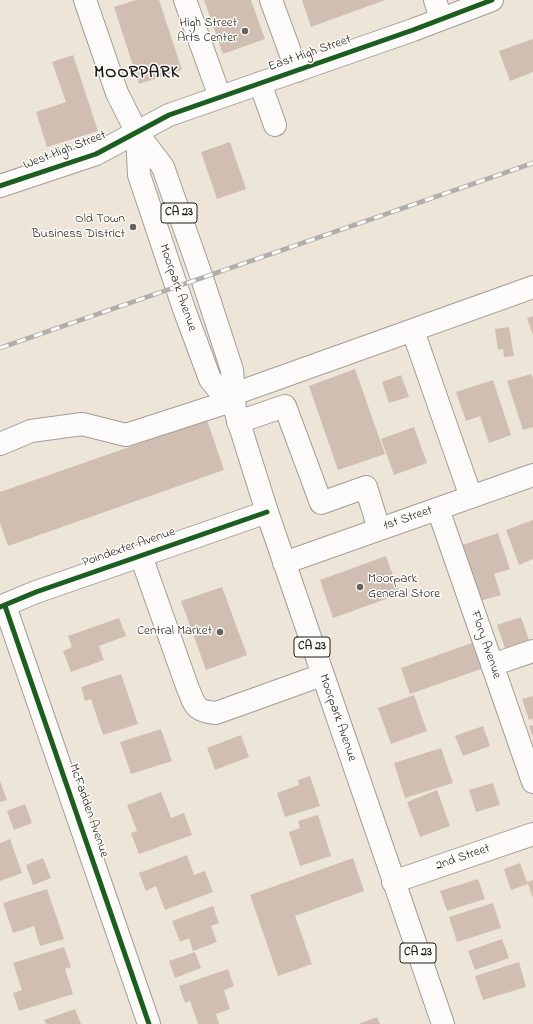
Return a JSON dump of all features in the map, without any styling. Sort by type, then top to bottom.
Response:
[{"type":"street","name":"Moorpark Avenue","points":[[85,0],[117,93],[137,133],[139,175],[176,287],[210,379],[234,407],[284,563],[442,1024]]},
{"type":"street","points":[[185,0],[220,97]]},
{"type":"street","points":[[271,0],[297,71]]},
{"type":"street","name":"East High Street","points":[[137,133],[169,115],[297,71],[438,10],[492,0]]},
{"type":"street","points":[[260,83],[275,125]]},
{"type":"street","name":"West High Street","points":[[0,186],[96,154],[137,133]]},
{"type":"street","points":[[0,444],[30,431],[82,424],[126,435],[234,407],[413,331],[533,287]]},
{"type":"street","points":[[413,331],[472,497]]},
{"type":"street","points":[[234,407],[285,406],[321,503],[366,487],[380,529]]},
{"type":"street","name":"1st Street","points":[[284,563],[533,475]]},
{"type":"street","name":"Flory Avenue","points":[[438,509],[533,782]]},
{"type":"street","name":"Poindexter Avenue","points":[[3,606],[36,592],[267,512]]},
{"type":"street","points":[[141,556],[187,686],[195,705],[203,712],[216,713],[322,675]]},
{"type":"street","name":"McFadden Avenue","points":[[3,606],[149,1024]]},
{"type":"street","points":[[492,665],[533,650]]},
{"type":"street","name":"2nd Street","points":[[393,882],[533,834]]},
{"type":"building","points":[[136,0],[159,0],[182,70],[139,84],[114,7]]},
{"type":"building","points":[[204,0],[251,0],[265,39],[223,54]]},
{"type":"building","points":[[302,0],[385,0],[311,27]]},
{"type":"building","points":[[533,39],[533,72],[510,81],[499,51]]},
{"type":"building","points":[[73,55],[98,131],[47,147],[36,112],[66,102],[52,62]]},
{"type":"building","points":[[230,142],[246,189],[217,199],[201,152]]},
{"type":"building","points":[[533,316],[533,335],[527,318]]},
{"type":"building","points":[[509,327],[514,356],[504,357],[503,349],[498,350],[495,329]]},
{"type":"building","points":[[355,369],[385,454],[338,470],[309,386]]},
{"type":"building","points":[[531,374],[533,379],[533,427],[523,430],[507,381]]},
{"type":"building","points":[[401,375],[409,397],[389,403],[382,382]]},
{"type":"building","points":[[493,380],[511,435],[489,443],[480,416],[466,421],[456,392]]},
{"type":"building","points":[[207,420],[224,470],[8,546],[0,523],[0,492]]},
{"type":"building","points":[[414,427],[427,463],[394,475],[381,439]]},
{"type":"building","points":[[533,520],[533,559],[519,565],[506,530]]},
{"type":"building","points":[[498,533],[510,569],[494,574],[501,595],[480,601],[462,545]]},
{"type":"building","name":"Moorpark General Store","points":[[386,556],[400,594],[333,618],[320,580]]},
{"type":"building","points":[[222,587],[247,655],[206,670],[181,601]]},
{"type":"building","points":[[521,617],[529,640],[505,648],[497,625]]},
{"type":"building","points":[[119,618],[126,636],[99,646],[104,660],[71,672],[63,651],[72,647],[68,636]]},
{"type":"building","points":[[472,643],[481,669],[410,694],[401,668]]},
{"type":"building","points":[[121,674],[138,724],[103,735],[91,699],[85,701],[81,687]]},
{"type":"building","points":[[414,695],[427,731],[391,744],[378,708]]},
{"type":"building","points":[[533,696],[533,719],[529,720],[522,699]]},
{"type":"building","points":[[533,725],[533,738],[529,726]]},
{"type":"building","points":[[483,726],[490,746],[463,756],[455,736]]},
{"type":"building","points":[[161,729],[172,761],[131,774],[120,742]]},
{"type":"building","points":[[241,735],[249,757],[215,770],[207,748]]},
{"type":"building","points":[[441,748],[453,783],[405,798],[394,763]]},
{"type":"building","points":[[310,776],[320,806],[285,817],[277,793],[299,785],[298,780]]},
{"type":"building","points":[[0,781],[7,800],[0,802]]},
{"type":"building","points":[[493,783],[500,805],[476,812],[469,790]]},
{"type":"building","points":[[437,790],[450,826],[420,837],[407,802]]},
{"type":"building","points":[[161,792],[171,818],[184,813],[192,835],[139,854],[131,833],[137,831],[127,805]]},
{"type":"building","points":[[25,804],[32,823],[14,830],[7,811]]},
{"type":"building","points":[[318,815],[331,856],[300,866],[289,832],[300,828],[298,821]]},
{"type":"building","points":[[10,839],[22,873],[0,881],[0,843]]},
{"type":"building","points":[[187,855],[194,875],[205,871],[213,892],[165,910],[156,886],[146,891],[139,873]]},
{"type":"building","points":[[43,858],[51,878],[33,885],[26,865]]},
{"type":"building","points":[[353,858],[364,891],[295,916],[312,964],[278,976],[250,895]]},
{"type":"building","points":[[520,863],[527,882],[533,880],[533,898],[528,884],[511,890],[504,869]]},
{"type":"building","points":[[478,879],[485,899],[447,911],[440,891]]},
{"type":"building","points":[[47,889],[64,939],[40,946],[34,926],[13,933],[3,903]]},
{"type":"building","points":[[493,903],[501,928],[457,942],[449,917]]},
{"type":"building","points":[[213,906],[219,923],[211,926],[217,942],[193,951],[189,938],[180,942],[172,921]]},
{"type":"building","points":[[502,939],[509,958],[475,970],[468,951]]},
{"type":"building","points":[[64,947],[71,967],[65,969],[73,994],[19,1011],[13,993],[22,990],[13,963]]},
{"type":"building","points":[[195,952],[201,968],[175,978],[169,961]]},
{"type":"building","points":[[519,962],[526,987],[483,1000],[475,976]]},
{"type":"building","points":[[228,969],[234,986],[224,990],[230,1009],[216,1014],[219,1024],[198,1024],[190,1001],[185,1003],[179,986]]},
{"type":"building","points":[[75,1009],[81,1024],[46,1024],[44,1020]]},
{"type":"building","points":[[377,1017],[380,1024],[358,1024]]},
{"type":"railway","points":[[0,348],[533,163]]},
{"type":"cycle path","points":[[0,186],[96,154],[169,115],[413,30],[492,0]]},
{"type":"cycle path","points":[[0,607],[36,592],[267,512]]},
{"type":"cycle path","points":[[5,606],[149,1024]]},
{"type":"place","name":"High Street Arts Center","points":[[245,31]]},
{"type":"place","name":"Old Town Business District","points":[[133,227]]},
{"type":"place","name":"Moorpark General Store","points":[[360,587]]},
{"type":"place","name":"Central Market","points":[[220,632]]},
{"type":"district","name":"MOORPARK","points":[[137,74]]}]
